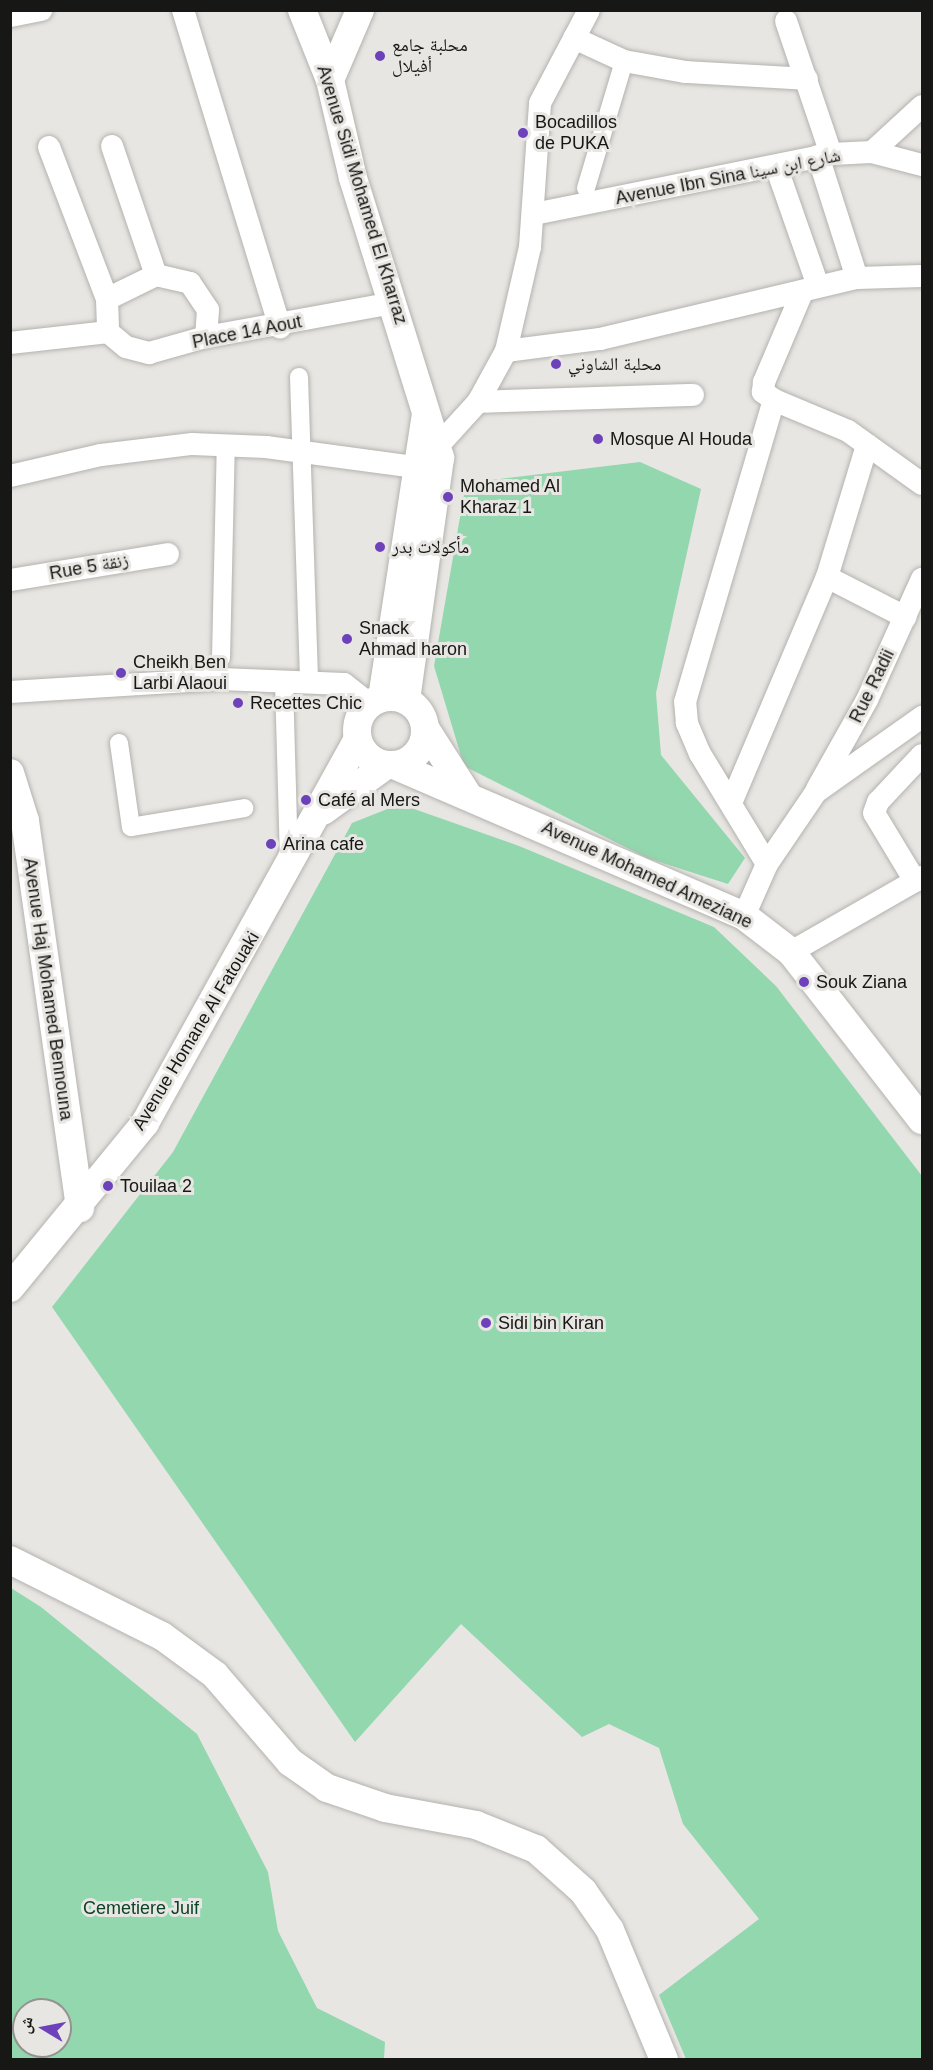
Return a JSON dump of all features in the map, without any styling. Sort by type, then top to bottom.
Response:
[{"type":"street","points":[[10,16],[41,10]]},
{"type":"street","points":[[183,10],[280,327]]},
{"type":"street","name":"Avenue Sidi Mohamed El Kharraz","points":[[302,10],[330,80],[353,178],[426,415],[423,453],[439,489],[386,701]]},
{"type":"street","points":[[330,80],[360,10]]},
{"type":"street","points":[[10,476],[160,446],[226,444],[297,450],[423,453],[478,402],[506,351],[524,285],[534,214],[540,103],[589,10]]},
{"type":"street","points":[[786,21],[807,79],[857,278]]},
{"type":"street","points":[[574,38],[624,61],[686,72],[807,79]]},
{"type":"street","points":[[586,188],[624,61]]},
{"type":"street","points":[[872,152],[922,106]]},
{"type":"street","points":[[112,146],[156,275]]},
{"type":"street","points":[[10,344],[108,332],[107,299],[49,147]]},
{"type":"street","name":"Avenue Ibn Sina شارع ابن سينا","points":[[534,214],[825,155],[872,152],[922,165]]},
{"type":"street","points":[[776,166],[810,290],[764,382],[763,392],[774,400],[831,422],[922,484]]},
{"type":"street","points":[[107,299],[156,275],[190,283],[208,310],[206,337]]},
{"type":"street","points":[[506,351],[600,339],[857,278],[922,276]]},
{"type":"street","name":"Place 14 Aout","points":[[108,332],[126,347],[149,353],[206,337],[280,327],[393,303]]},
{"type":"street","points":[[298,377],[297,450],[309,682]]},
{"type":"street","points":[[478,402],[693,395]]},
{"type":"street","points":[[767,864],[689,731],[686,702],[774,400]]},
{"type":"street","points":[[221,658],[226,444]]},
{"type":"street","points":[[731,803],[827,577],[867,445]]},
{"type":"street","name":"Rue 5 زنقة","points":[[10,580],[168,554]]},
{"type":"street","points":[[827,577],[905,617]]},
{"type":"street","name":"Rue Radii","points":[[816,792],[922,579]]},
{"type":"street","points":[[10,692],[221,678],[348,684],[386,701],[425,728],[467,794]]},
{"type":"street","points":[[284,682],[290,868]]},
{"type":"street","points":[[386,701],[358,720],[357,741],[363,753],[391,766],[418,752],[425,728]]},
{"type":"street","points":[[744,916],[767,864],[816,792],[922,717]]},
{"type":"street","name":"Avenue Homane Al Fatouaki","points":[[10,1288],[80,1208],[145,1123],[290,868],[357,741]]},
{"type":"street","points":[[119,742],[131,827],[244,808]]},
{"type":"street","points":[[791,952],[919,879],[874,813],[878,801],[922,755]]},
{"type":"street","name":"Avenue Homane Al Fatouaki","points":[[316,816],[391,766]]},
{"type":"street","name":"Avenue Mohamed Ameziane","points":[[391,766],[467,794],[744,916],[791,952],[922,1119]]},
{"type":"street","name":"Avenue Haj Mohamed Bennouna","points":[[10,772],[25,821],[80,1208]]},
{"type":"street","points":[[10,1560],[162,1636],[215,1675],[290,1762],[327,1788],[385,1808],[476,1826],[536,1849],[582,1891],[610,1930],[664,2060]]},
{"type":"green space","points":[[640,462],[701,489],[656,693],[661,755],[745,858],[728,884],[647,858],[464,766],[434,666],[466,483]]},
{"type":"green space","points":[[400,804],[519,846],[714,927],[776,986],[922,1176],[922,2059],[686,2059],[659,1995],[759,1919],[683,1824],[659,1748],[609,1724],[582,1737],[461,1624],[355,1742],[52,1307],[173,1152],[352,823]]},
{"type":"green space","name":"Cemetiere Juif","points":[[11,1588],[41,1607],[197,1734],[268,1872],[278,1931],[317,2008],[385,2042],[384,2059],[11,2059]]},
{"type":"place","name":"محلبة جامع أفيلال","points":[[380,56]]},
{"type":"place","name":"Bocadillos de PUKA","points":[[523,133]]},
{"type":"place","name":"محلبة الشاوني","points":[[556,364]]},
{"type":"place","name":"Mosque Al Houda","points":[[598,439]]},
{"type":"place","name":"Mohamed Al Kharaz 1","points":[[448,497]]},
{"type":"place","name":"مأكولات بدر","points":[[380,547]]},
{"type":"place","name":"Snack Ahmad haron","points":[[347,639]]},
{"type":"place","name":"Cheikh Ben Larbi Alaoui","points":[[121,673]]},
{"type":"place","name":"Recettes Chic","points":[[238,703]]},
{"type":"place","name":"Café al Mers","points":[[306,800]]},
{"type":"place","name":"Arina cafe","points":[[271,844]]},
{"type":"place","name":"Souk Ziana","points":[[804,982]]},
{"type":"place","name":"Touilaa 2","points":[[108,1186]]},
{"type":"place","name":"Sidi bin Kiran","points":[[486,1323]]}]
